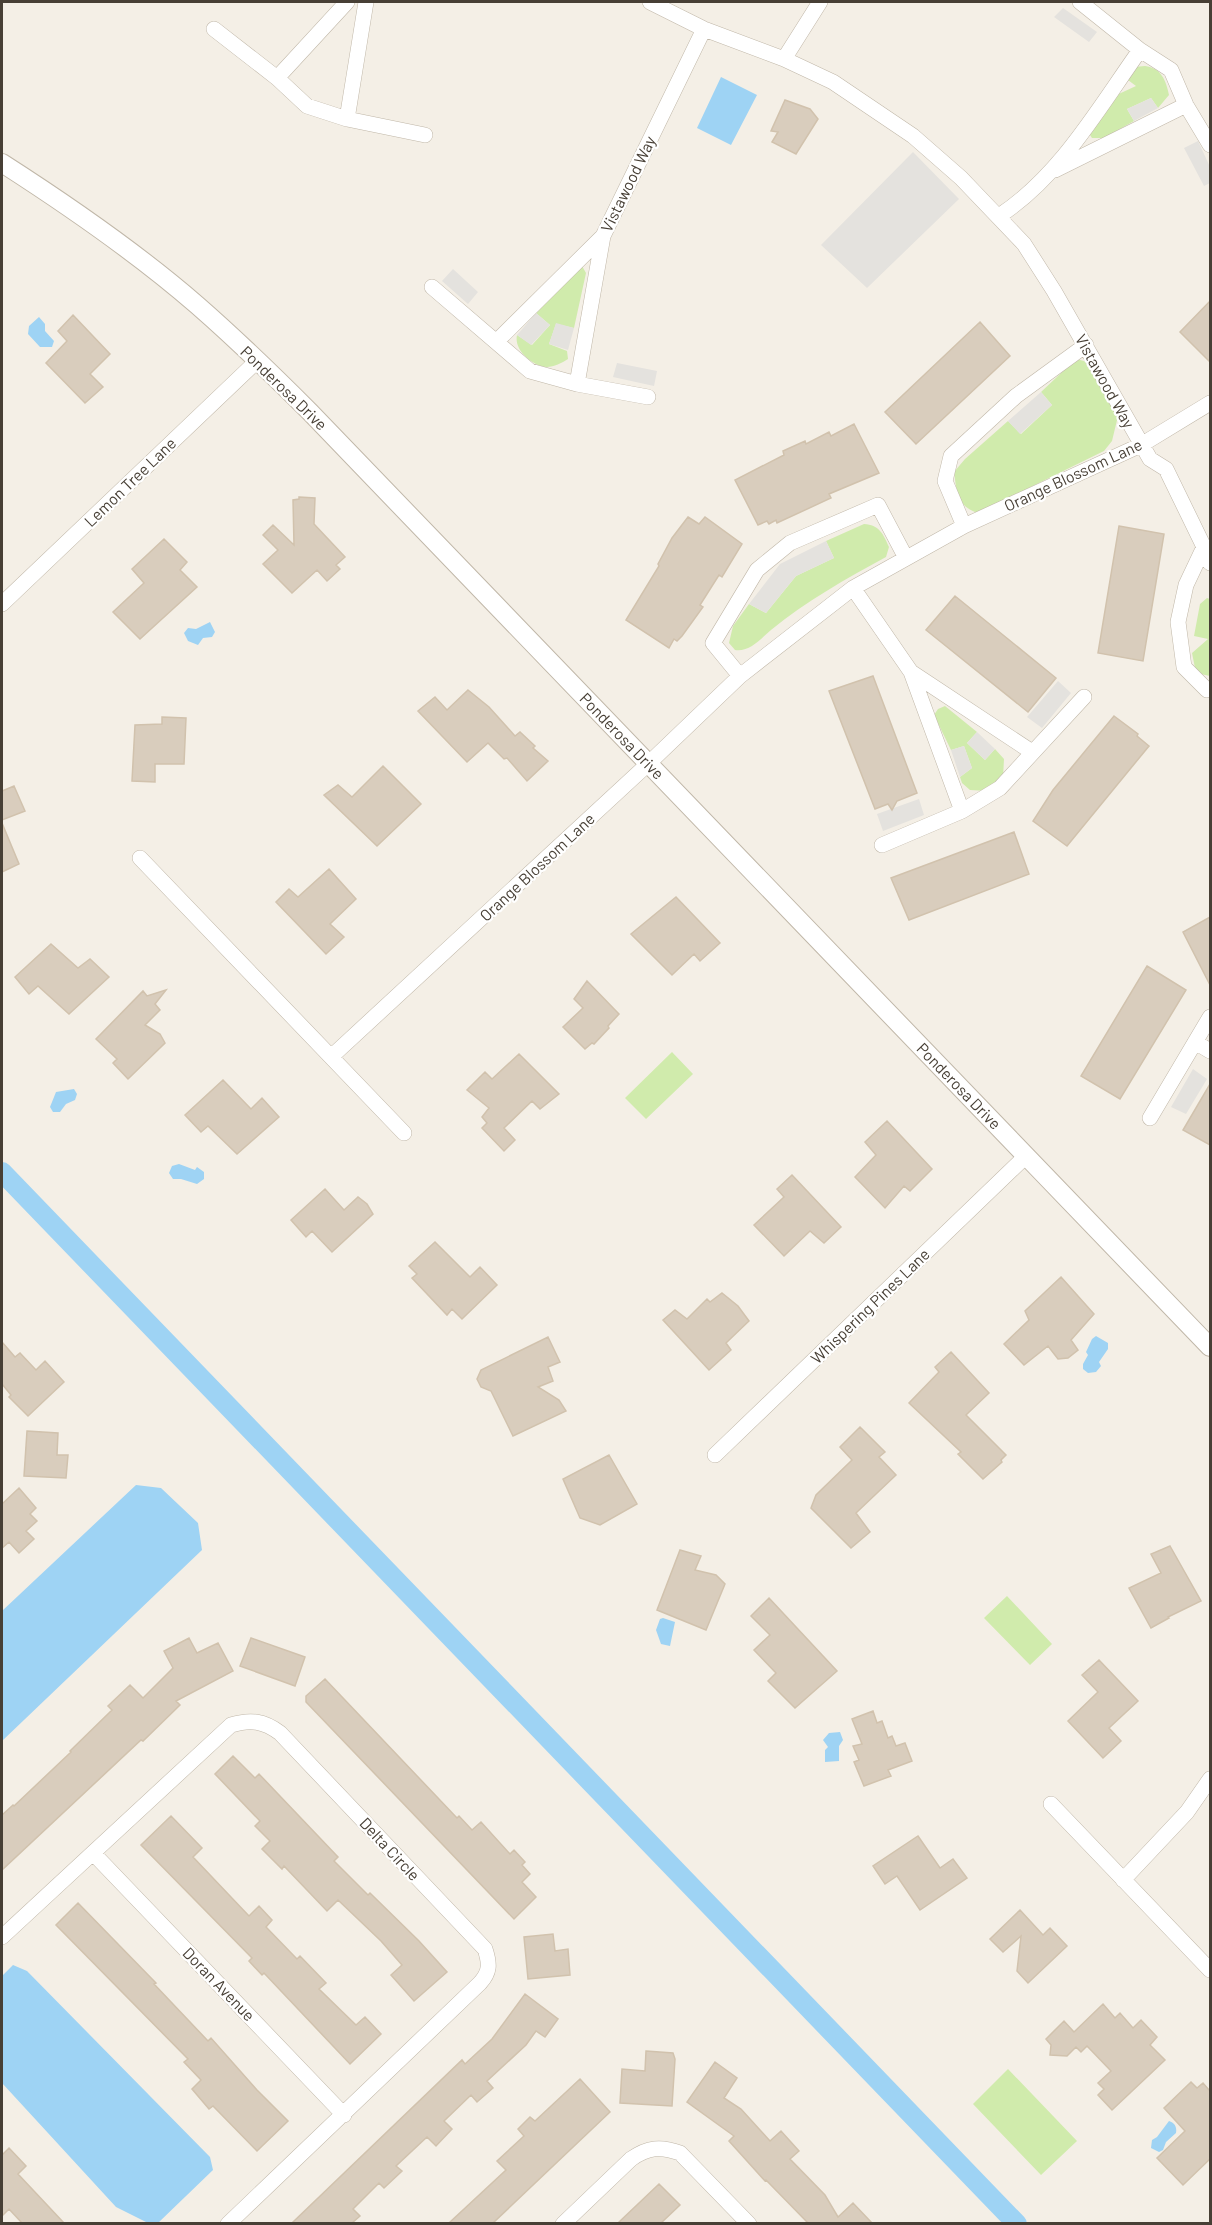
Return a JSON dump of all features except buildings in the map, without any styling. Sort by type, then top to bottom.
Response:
[{"type":"street","points":[[277,78],[347,2]]},
{"type":"street","points":[[347,119],[366,2]]},
{"type":"street","name":"Vistawood Way","points":[[650,2],[704,29],[784,59],[832,82],[913,136],[999,216],[1024,244],[1054,291],[1150,459],[1166,469],[1210,563]]},
{"type":"street","points":[[784,59],[820,2]]},
{"type":"street","points":[[1080,2],[1140,50],[1171,70],[1186,105],[1210,145]]},
{"type":"street","points":[[214,29],[277,78],[307,106],[347,119],[425,135]]},
{"type":"street","name":"Vistawood Way","points":[[577,384],[603,236],[704,29]]},
{"type":"street","points":[[999,216],[1017,204],[1052,172],[1140,50]]},
{"type":"street","points":[[1052,172],[1186,105]]},
{"type":"street","name":"Ponderosa Drive","points":[[2,163],[132,252],[258,360],[1210,1347]]},
{"type":"street","points":[[497,342],[603,236]]},
{"type":"street","points":[[432,287],[530,371],[577,384],[648,397]]},
{"type":"street","points":[[964,526],[945,481],[951,456],[1016,396],[1086,345]]},
{"type":"street","name":"Lemon Tree Lane","points":[[2,604],[258,360]]},
{"type":"street","name":"Orange Blossom Lane","points":[[332,1057],[740,676],[853,588],[964,526],[1141,444],[1210,403]]},
{"type":"street","points":[[740,676],[713,643],[757,570],[790,543],[878,505],[906,558]]},
{"type":"street","points":[[1204,547],[1186,585],[1178,622],[1184,667],[1207,690],[1210,689]]},
{"type":"street","points":[[853,588],[911,672],[962,810]]},
{"type":"street","points":[[911,672],[1032,753]]},
{"type":"street","points":[[882,845],[962,810],[999,788],[1084,697]]},
{"type":"street","points":[[140,858],[404,1133]]},
{"type":"street","points":[[1150,1118],[1210,1017]]},
{"type":"street","points":[[1196,1042],[1210,1051]]},
{"type":"street","name":"Whispering Pines Lane","points":[[715,1455],[1026,1156]]},
{"type":"street","name":"Delta Circle","points":[[2,1936],[231,1725],[245,1721],[257,1721],[270,1725],[280,1733],[485,1949],[489,1962],[488,1974],[480,1983],[228,2223]]},
{"type":"street","points":[[1123,1880],[1187,1812],[1210,1779]]},
{"type":"street","points":[[1051,1804],[1210,1970]]},
{"type":"street","name":"Doran Avenue","points":[[93,1853],[344,2115]]},
{"type":"street","points":[[563,2223],[631,2159],[642,2151],[659,2148],[668,2148],[680,2153],[749,2223]]},
{"type":"green space","points":[[1145,66],[1159,72],[1169,95],[1158,108],[1151,98],[1127,109],[1134,121],[1104,138],[1092,138],[1090,135],[1110,98],[1136,86],[1124,77],[1134,67]]},
{"type":"green space","points":[[582,266],[586,273],[574,328],[556,324],[549,344],[567,351],[568,359],[551,366],[544,367],[536,364],[520,350],[517,335],[532,345],[550,325],[536,313]]},
{"type":"green space","points":[[1076,359],[1088,362],[1118,416],[1112,441],[1104,451],[978,513],[966,507],[959,498],[954,472],[965,459],[1008,421],[1021,434],[1052,405],[1041,392]]},
{"type":"green space","points":[[864,524],[877,528],[882,534],[889,547],[886,557],[812,600],[750,647],[735,650],[729,643],[733,626],[749,604],[766,613],[796,576],[834,558],[826,541]]},
{"type":"green space","points":[[1207,598],[1210,599],[1210,676],[1196,673],[1192,653],[1208,639],[1194,636],[1200,604]]},
{"type":"green space","points":[[945,706],[977,732],[967,743],[985,760],[995,749],[1004,759],[1003,778],[987,791],[970,790],[962,783],[960,777],[972,768],[964,746],[951,750],[934,715],[938,709]]},
{"type":"green space","points":[[672,1052],[693,1074],[646,1119],[625,1098]]},
{"type":"green space","points":[[1007,1596],[1052,1644],[1030,1665],[984,1618]]},
{"type":"green space","points":[[1008,2069],[1077,2141],[1041,2175],[973,2104]]},
{"type":"shaded area","points":[[1063,8],[1097,32],[1089,42],[1054,17]]},
{"type":"shaded area","points":[[1151,98],[1158,108],[1134,121],[1127,109]]},
{"type":"shaded area","points":[[1198,141],[1210,167],[1210,183],[1204,186],[1184,148]]},
{"type":"shaded area","points":[[913,152],[959,199],[867,288],[821,245]]},
{"type":"shaded area","points":[[453,269],[478,292],[468,304],[442,281]]},
{"type":"shaded area","points":[[536,313],[550,325],[531,345],[517,335]]},
{"type":"shaded area","points":[[556,323],[574,328],[568,350],[549,344]]},
{"type":"shaded area","points":[[617,363],[657,371],[654,386],[613,377]]},
{"type":"shaded area","points":[[1041,392],[1052,405],[1020,434],[1008,421]]},
{"type":"shaded area","points":[[826,541],[834,558],[796,576],[766,613],[749,604],[780,564]]},
{"type":"shaded area","points":[[1058,681],[1071,693],[1042,728],[1027,717]]},
{"type":"shaded area","points":[[977,732],[995,749],[985,760],[967,743]]},
{"type":"shaded area","points":[[964,746],[972,768],[960,777],[951,750]]},
{"type":"shaded area","points":[[919,799],[924,815],[883,831],[877,814]]},
{"type":"shaded area","points":[[1193,1069],[1207,1079],[1186,1114],[1171,1107]]},
{"type":"water","points":[[721,77],[757,95],[731,145],[697,128]]},
{"type":"water","points":[[39,317],[45,324],[45,331],[54,341],[52,347],[40,347],[28,334],[29,326]]},
{"type":"water","points":[[210,622],[215,632],[212,637],[203,638],[198,645],[188,641],[184,633],[188,628],[196,629]]},
{"type":"water","points":[[74,1089],[77,1094],[75,1100],[66,1104],[60,1112],[53,1112],[50,1107],[56,1092]]},
{"type":"water","points":[[179,1164],[195,1170],[197,1167],[204,1172],[204,1179],[197,1184],[173,1179],[169,1173],[172,1166]]},
{"type":"water","points":[[1096,1336],[1108,1343],[1108,1349],[1099,1362],[1101,1366],[1096,1372],[1088,1373],[1083,1369],[1083,1364],[1092,1339]]},
{"type":"water","points":[[136,1485],[161,1488],[198,1523],[202,1550],[2,1741],[2,1611]]},
{"type":"water","points":[[660,1619],[675,1622],[670,1646],[661,1644],[656,1630]]},
{"type":"water","points":[[840,1732],[843,1740],[839,1746],[839,1761],[825,1762],[825,1750],[828,1747],[823,1740],[829,1733]]},
{"type":"water","points":[[13,1965],[27,1971],[210,2157],[213,2170],[158,2223],[148,2223],[116,2207],[2,2083],[2,1976]]},
{"type":"water","points":[[1169,2121],[1175,2126],[1176,2133],[1159,2152],[1151,2148],[1152,2140]]},
{"type":"waterway","points":[[2,1172],[1017,2224]]}]
